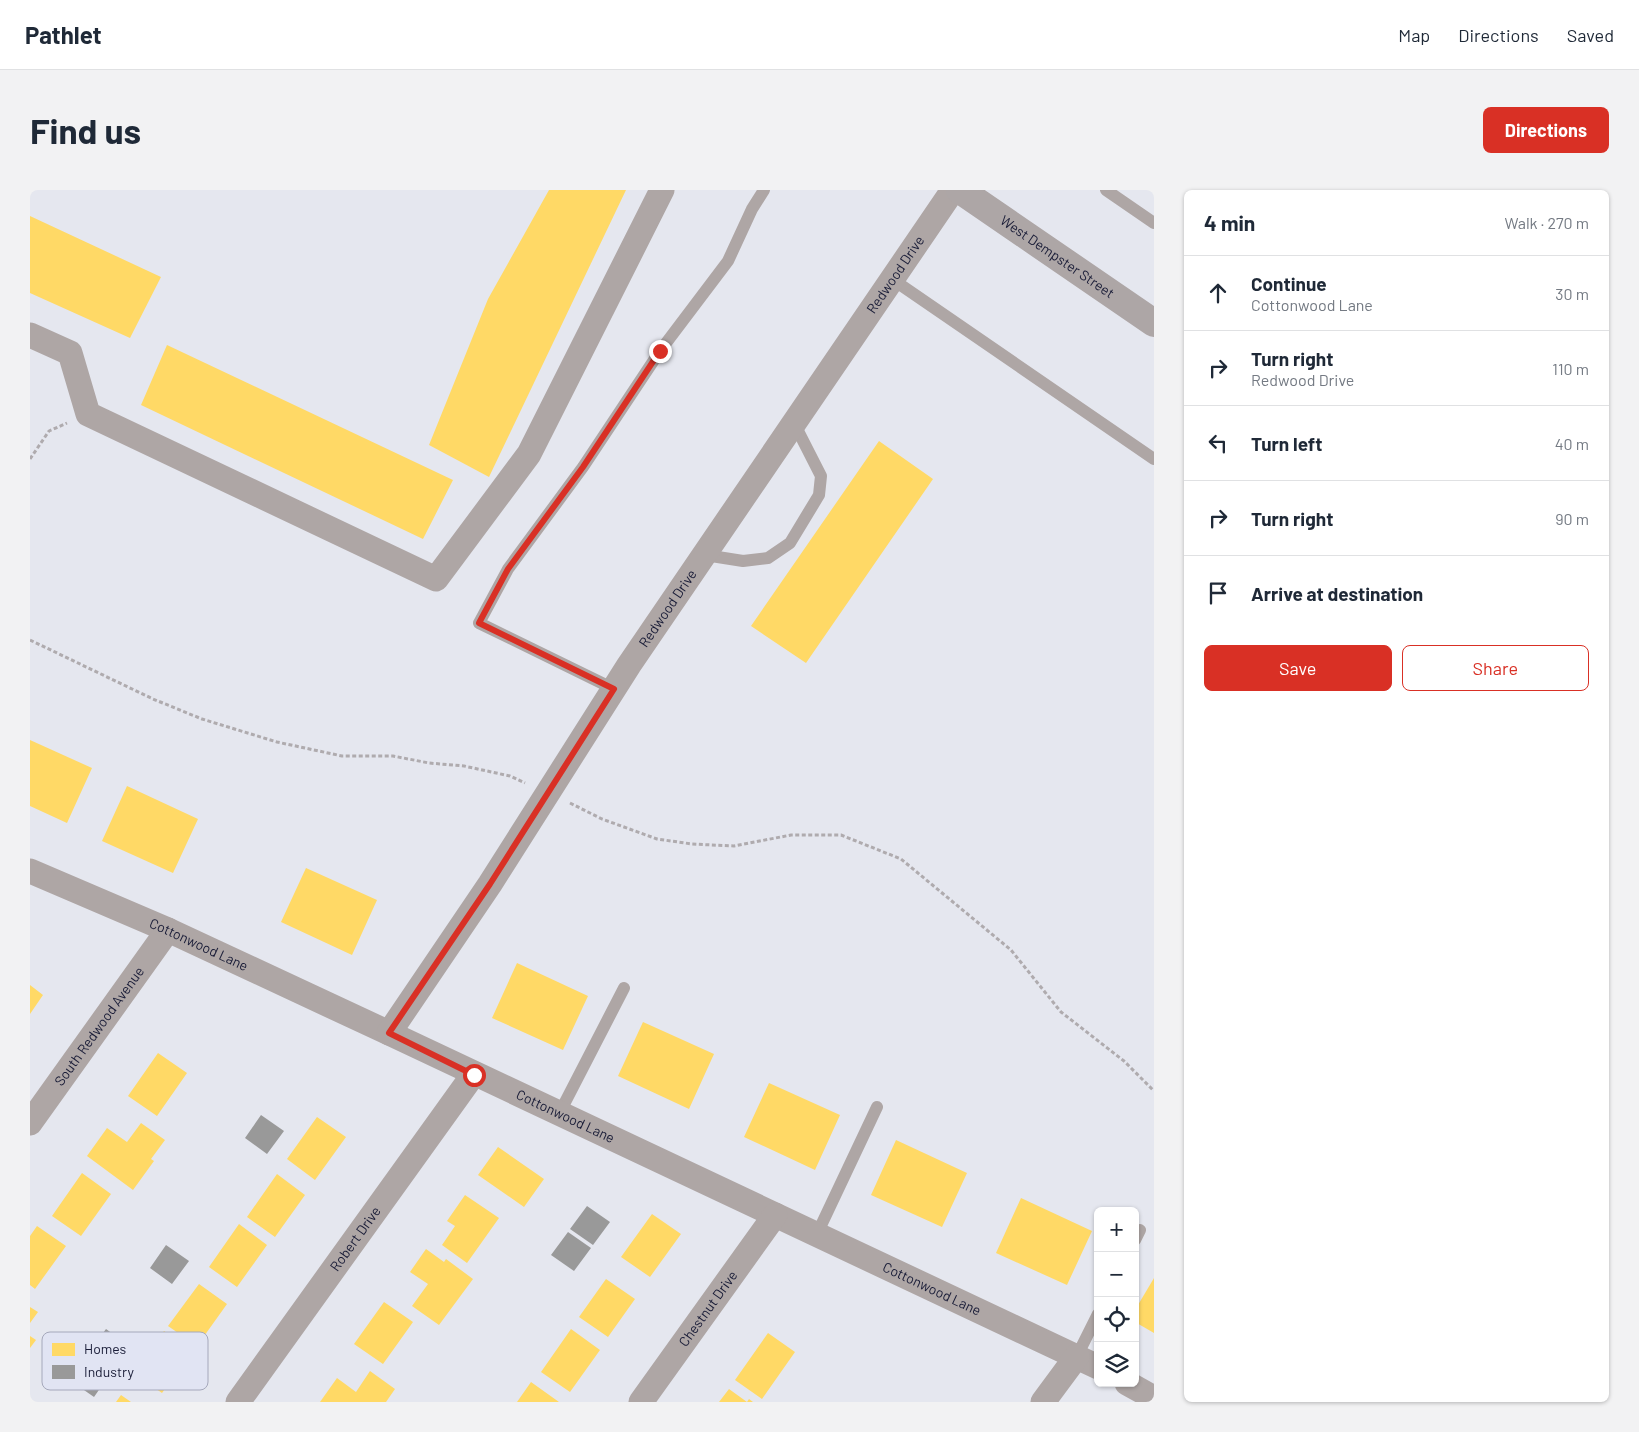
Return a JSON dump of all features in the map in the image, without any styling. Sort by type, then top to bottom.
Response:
[{"type":"main road","name":"West Dempster Street","points":[[960,190],[1154,324]]},
{"type":"street","points":[[30,335],[70,353],[88,414],[436,579],[529,454],[662,190]]},
{"type":"street","name":"Redwood Drive","points":[[389,1033],[490,884],[614,689],[953,190]]},
{"type":"street","name":"Cottonwood Lane","points":[[30,871],[168,930],[1087,1361]]},
{"type":"street","name":"South Redwood Avenue","points":[[30,1123],[168,930]]},
{"type":"street","name":"Robert Drive","points":[[238,1402],[474,1075]]},
{"type":"street","name":"Chestnut Drive","points":[[641,1402],[775,1215]]},
{"type":"street","points":[[1043,1402],[1087,1361]]},
{"type":"street","points":[[1134,1387],[1154,1398]]},
{"type":"lane","points":[[614,689],[479,623],[508,569],[583,467],[660,351],[728,261],[752,209],[764,190]]},
{"type":"lane","points":[[1106,190],[1154,223]]},
{"type":"lane","points":[[892,280],[1154,459]]},
{"type":"lane","points":[[705,555],[743,561],[768,558],[790,543],[819,495],[821,476],[794,423]]},
{"type":"lane","points":[[559,1114],[624,988]]},
{"type":"lane","points":[[817,1234],[877,1107]]},
{"type":"lane","points":[[1087,1361],[1094,1331]]},
{"type":"path","points":[[30,459],[48,431],[88,414]]},
{"type":"path","points":[[30,640],[153,699],[202,719],[277,742],[342,756],[393,756],[429,763],[464,766],[510,776],[528,784]]},
{"type":"path","points":[[562,800],[602,819],[657,839],[692,844],[734,846],[791,836],[841,835],[901,858],[1011,950],[1061,1012],[1124,1061],[1154,1091]]},
{"type":"building: Homes","points":[[549,190],[626,190],[489,477],[429,445],[488,299]]},
{"type":"building: Homes","points":[[30,216],[161,277],[130,338],[30,293]]},
{"type":"building: Homes","points":[[167,345],[453,480],[423,539],[141,405]]},
{"type":"building: Homes","points":[[879,441],[933,479],[806,663],[751,626]]},
{"type":"building: Homes","points":[[30,740],[92,768],[67,823],[30,806]]},
{"type":"building: Homes","points":[[127,786],[198,819],[173,873],[102,841]]},
{"type":"building: Homes","points":[[306,868],[377,900],[352,955],[281,922]]},
{"type":"building: Homes","points":[[517,963],[588,996],[563,1050],[492,1018]]},
{"type":"building: Homes","points":[[30,985],[43,995],[30,1014]]},
{"type":"building: Homes","points":[[643,1022],[714,1054],[689,1109],[618,1076]]},
{"type":"building: Homes","points":[[158,1053],[187,1073],[157,1116],[128,1096]]},
{"type":"building: Homes","points":[[769,1083],[840,1115],[815,1170],[744,1137]]},
{"type":"building: Homes","points":[[317,1117],[346,1137],[315,1180],[287,1159]]},
{"type":"building: Homes","points":[[141,1123],[165,1140],[151,1159],[154,1161],[133,1190],[87,1156],[107,1128],[127,1142]]},
{"type":"building: Homes","points":[[896,1140],[967,1173],[942,1227],[871,1195]]},
{"type":"building: Homes","points":[[498,1147],[544,1179],[524,1207],[478,1175]]},
{"type":"building: Homes","points":[[82,1173],[111,1194],[81,1236],[52,1216]]},
{"type":"building: Homes","points":[[277,1174],[305,1195],[275,1237],[247,1217]]},
{"type":"building: Homes","points":[[465,1195],[499,1218],[467,1263],[442,1245],[455,1226],[447,1221]]},
{"type":"building: Homes","points":[[1021,1198],[1092,1231],[1067,1285],[996,1253]]},
{"type":"building: Homes","points":[[652,1214],[681,1234],[650,1277],[621,1257]]},
{"type":"building: Homes","points":[[239,1224],[267,1245],[237,1287],[209,1267]]},
{"type":"building: Homes","points":[[37,1226],[66,1246],[35,1289],[30,1285],[30,1236]]},
{"type":"building: Homes","points":[[426,1249],[444,1262],[446,1259],[473,1279],[439,1325],[412,1306],[428,1284],[410,1272]]},
{"type":"building: Homes","points":[[1154,1278],[1154,1333],[1139,1324],[1139,1303]]},
{"type":"building: Homes","points":[[606,1279],[635,1299],[608,1337],[579,1317]]},
{"type":"building: Homes","points":[[199,1284],[227,1304],[207,1332],[177,1332],[168,1326]]},
{"type":"building: Homes","points":[[384,1302],[413,1322],[383,1364],[354,1344]]},
{"type":"building: Homes","points":[[30,1307],[38,1312],[30,1323]]},
{"type":"building: Homes","points":[[571,1329],[600,1350],[570,1392],[541,1372]]},
{"type":"building: Homes","points":[[768,1333],[795,1352],[762,1399],[735,1380]]},
{"type":"building: Homes","points":[[30,1336],[36,1340],[30,1348]]},
{"type":"building: Homes","points":[[370,1371],[395,1389],[386,1402],[320,1402],[337,1378],[356,1392]]},
{"type":"building: Homes","points":[[531,1382],[559,1402],[517,1402]]},
{"type":"building: Homes","points":[[729,1389],[747,1402],[719,1402]]},
{"type":"building: Homes","points":[[121,1395],[131,1402],[116,1402]]},
{"type":"building: Industry","points":[[261,1115],[284,1131],[267,1154],[245,1138]]},
{"type":"building: Industry","points":[[587,1206],[610,1222],[593,1245],[570,1229]]},
{"type":"building: Industry","points":[[568,1232],[591,1248],[574,1271],[551,1255]]},
{"type":"building: Industry","points":[[166,1245],[189,1261],[172,1284],[150,1268]]},
{"type":"building: Industry","points":[[84,1390],[99,1390],[94,1397]]},
{"type":"route","points":[[474,1075],[389,1033],[490,884],[614,689],[479,623],[508,569],[583,467],[660,351]]}]
